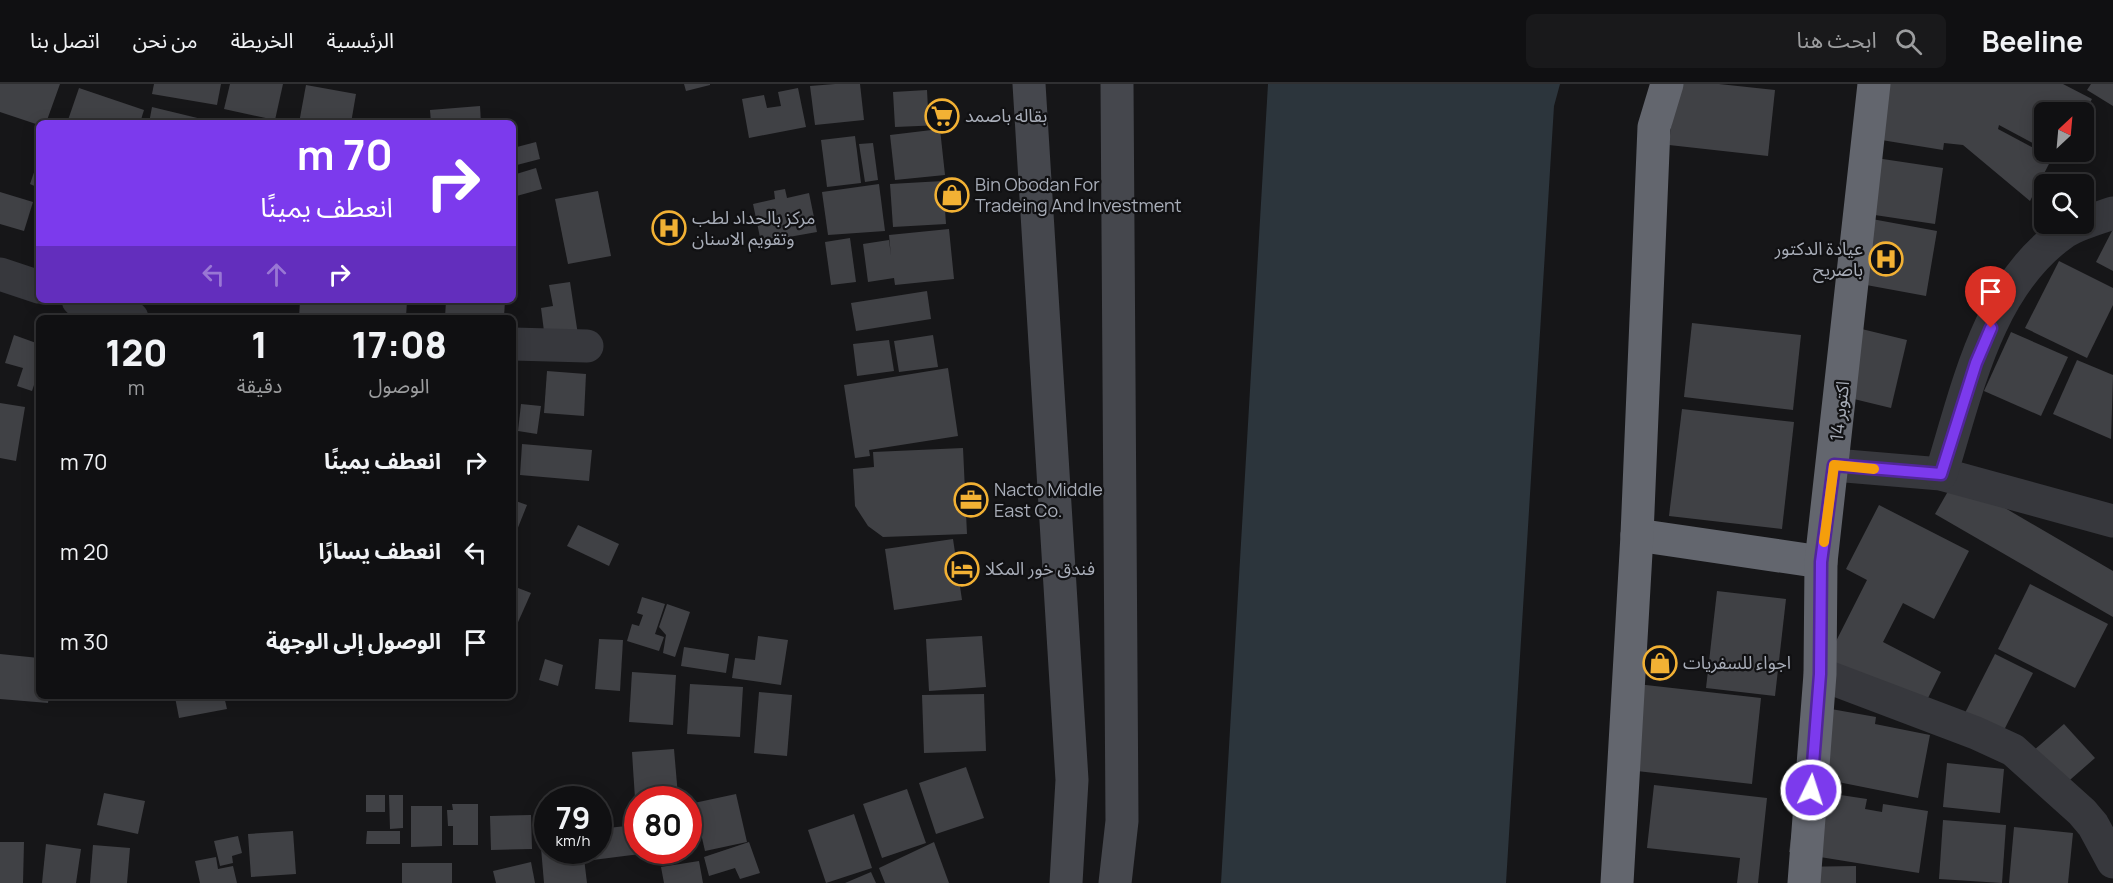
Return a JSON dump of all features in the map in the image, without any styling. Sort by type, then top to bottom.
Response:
[{"type":"highway","points":[[1617,883],[1637,535],[1654,127],[1667,84]]},
{"type":"highway","name":"14 اكتوبر","points":[[1804,883],[1820,674],[1821,562],[1834,465],[1875,84]]},
{"type":"highway","points":[[1637,535],[1821,562]]},
{"type":"main road","points":[[1029,84],[1072,780],[1066,883]]},
{"type":"main road","points":[[1115,883],[1122,821],[1117,84]]},
{"type":"street","points":[[1941,474],[1976,363],[2006,293],[2037,254],[2064,232],[2113,213]]},
{"type":"street","points":[[0,274],[36,286]]},
{"type":"street","points":[[87,303],[123,315]]},
{"type":"street","points":[[516,344],[587,346]]},
{"type":"street","points":[[1834,465],[1941,474],[2113,521]]},
{"type":"street","points":[[1820,674],[1976,733],[2013,750],[2082,812],[2093,825],[2113,862]]},
{"type":"shaded area","points":[[1268,84],[1560,84],[1554,106],[1506,883],[1221,883]]},
{"type":"building","points":[[0,84],[60,84],[47,120],[36,120],[36,124],[0,112]]},
{"type":"building","points":[[154,84],[221,84],[217,105],[152,94]]},
{"type":"building","points":[[230,84],[283,84],[275,120],[224,109]]},
{"type":"building","points":[[684,84],[710,84],[710,85],[686,91]]},
{"type":"building","points":[[860,84],[864,120],[815,125],[810,86]]},
{"type":"building","points":[[1676,84],[1719,84],[1775,90],[1768,156],[1669,145]]},
{"type":"building","points":[[1877,84],[2063,84],[2092,99],[2090,102],[2034,102],[2034,144],[1999,125],[1998,129],[2034,148],[2034,162],[2050,162],[2044,174],[2034,174],[2034,193],[2030,201],[1963,145],[1944,143],[1943,150],[1869,138]]},
{"type":"building","points":[[2091,84],[2113,84],[2113,106],[2087,90]]},
{"type":"building","points":[[306,85],[356,94],[352,120],[300,120]]},
{"type":"building","points":[[79,88],[144,110],[141,120],[68,120]]},
{"type":"building","points":[[798,88],[806,127],[749,138],[742,99],[764,95],[767,108],[781,106],[778,92]]},
{"type":"building","points":[[927,90],[928,109],[940,108],[942,125],[895,127],[893,92]]},
{"type":"building","points":[[480,106],[481,120],[431,120],[430,110]]},
{"type":"building","points":[[152,107],[206,120],[150,120]]},
{"type":"building","points":[[940,129],[945,175],[895,180],[890,135]]},
{"type":"building","points":[[855,136],[861,183],[827,187],[821,140]]},
{"type":"building","points":[[536,142],[540,159],[516,165],[516,147]]},
{"type":"building","points":[[873,143],[878,180],[865,182],[859,144]]},
{"type":"building","points":[[1876,158],[1943,168],[1935,224],[1868,214]]},
{"type":"building","points":[[36,167],[36,187],[30,184]]},
{"type":"building","points":[[536,168],[542,189],[516,196],[516,174]]},
{"type":"building","points":[[943,181],[946,224],[893,227],[890,184]]},
{"type":"building","points":[[879,184],[885,231],[828,235],[822,192]]},
{"type":"building","points":[[785,189],[787,198],[809,193],[817,232],[761,242],[753,204],[775,199],[774,191]]},
{"type":"building","points":[[598,191],[611,256],[568,264],[555,199]]},
{"type":"building","points":[[0,192],[33,202],[24,231],[0,224]]},
{"type":"building","points":[[1861,217],[1937,231],[1926,296],[1850,282]]},
{"type":"building","points":[[949,229],[954,279],[895,285],[894,278],[868,282],[863,244],[889,240],[891,256],[889,235]]},
{"type":"building","points":[[2113,229],[2113,271],[2096,262]]},
{"type":"building","points":[[850,238],[856,282],[831,285],[825,242]]},
{"type":"building","points":[[2059,261],[2113,288],[2113,305],[2087,358],[2025,328]]},
{"type":"building","points":[[36,263],[36,279],[31,278]]},
{"type":"building","points":[[570,282],[578,335],[545,339],[541,308],[553,306],[549,285]]},
{"type":"building","points":[[927,291],[931,319],[856,331],[851,303]]},
{"type":"building","points":[[300,303],[407,303],[406,315],[299,315]]},
{"type":"building","points":[[446,303],[505,303],[504,315],[445,315]]},
{"type":"building","points":[[1692,323],[1801,335],[1793,410],[1684,397]]},
{"type":"building","points":[[1841,324],[1907,340],[1891,408],[1825,392]]},
{"type":"building","points":[[2011,332],[2068,357],[2041,416],[1984,391]]},
{"type":"building","points":[[14,335],[36,343],[36,379],[32,391],[17,386],[23,368],[5,363]]},
{"type":"building","points":[[933,335],[938,367],[899,372],[894,341]]},
{"type":"building","points":[[889,340],[894,371],[857,376],[853,344]]},
{"type":"building","points":[[2077,360],[2113,375],[2111,439],[2053,414]]},
{"type":"building","points":[[948,368],[958,436],[869,450],[870,456],[855,458],[844,385]]},
{"type":"building","points":[[547,371],[586,374],[584,416],[544,413]]},
{"type":"building","points":[[0,403],[25,407],[16,461],[0,458]]},
{"type":"building","points":[[521,404],[541,406],[537,434],[518,431]]},
{"type":"building","points":[[1682,409],[1794,422],[1782,529],[1669,516]]},
{"type":"building","points":[[522,444],[592,450],[589,481],[520,475]]},
{"type":"building","points":[[963,448],[967,534],[883,537],[868,526],[855,506],[853,469],[874,467],[873,452]]},
{"type":"building","points":[[1951,486],[1969,487],[2113,571],[2113,617],[1935,514]]},
{"type":"building","points":[[516,501],[527,505],[516,532]]},
{"type":"building","points":[[1879,505],[1969,551],[1934,619],[1903,603],[1883,642],[1941,672],[1923,708],[1827,659],[1867,580],[1846,569]]},
{"type":"building","points":[[578,525],[619,544],[609,566],[567,546]]},
{"type":"building","points":[[953,539],[962,600],[894,610],[885,549]]},
{"type":"building","points":[[2030,584],[2108,624],[2075,688],[1998,649]]},
{"type":"building","points":[[516,587],[531,593],[516,627]]},
{"type":"building","points":[[1717,591],[1786,599],[1775,696],[1706,688]]},
{"type":"building","points":[[642,597],[665,604],[655,634],[664,637],[659,651],[627,641],[632,624],[639,626],[643,615],[637,613]]},
{"type":"building","points":[[667,604],[690,612],[675,657],[663,653],[666,635],[659,627]]},
{"type":"building","points":[[758,636],[788,640],[781,685],[732,678],[735,658],[755,660]]},
{"type":"building","points":[[982,636],[986,687],[929,691],[926,639]]},
{"type":"building","points":[[599,639],[623,640],[620,691],[595,689]]},
{"type":"building","points":[[684,647],[729,654],[726,673],[681,666]]},
{"type":"building","points":[[0,654],[36,658],[36,699],[49,699],[48,703],[0,699]]},
{"type":"building","points":[[1995,654],[2033,673],[2003,732],[1965,713]]},
{"type":"building","points":[[545,659],[563,665],[558,686],[539,680]]},
{"type":"building","points":[[632,672],[676,675],[673,725],[629,722]]},
{"type":"building","points":[[690,684],[743,687],[740,737],[687,734]]},
{"type":"building","points":[[1637,684],[1761,698],[1752,784],[1628,770]]},
{"type":"building","points":[[759,692],[792,695],[787,756],[754,753]]},
{"type":"building","points":[[984,694],[986,751],[924,753],[922,695]]},
{"type":"building","points":[[175,699],[225,699],[227,709],[179,718]]},
{"type":"building","points":[[1831,709],[1876,717],[1875,724],[1930,735],[1918,798],[1798,774]]},
{"type":"building","points":[[2064,724],[2095,758],[2063,786],[2033,751]]},
{"type":"building","points":[[674,749],[677,786],[634,786],[632,752]]},
{"type":"building","points":[[1947,763],[2004,769],[2000,813],[1943,807]]},
{"type":"building","points":[[966,767],[984,818],[936,834],[919,783]]},
{"type":"building","points":[[1654,785],[1767,798],[1758,883],[1737,883],[1740,858],[1647,848]]},
{"type":"building","points":[[907,789],[926,843],[882,858],[863,804]]},
{"type":"building","points":[[1814,791],[1867,799],[1865,809],[1882,812],[1883,804],[1928,811],[1919,873],[1789,852],[1797,799]]},
{"type":"building","points":[[104,793],[145,801],[138,834],[97,825]]},
{"type":"building","points":[[736,794],[747,842],[705,851],[702,838],[702,801]]},
{"type":"building","points":[[366,795],[385,795],[385,812],[366,812]]},
{"type":"building","points":[[389,795],[403,795],[403,828],[390,829]]},
{"type":"building","points":[[452,804],[478,804],[478,845],[453,845],[453,826],[448,826],[447,810],[453,810]]},
{"type":"building","points":[[411,806],[442,806],[442,846],[411,847]]},
{"type":"building","points":[[854,814],[872,868],[826,883],[808,830]]},
{"type":"building","points":[[531,815],[532,849],[491,850],[490,816]]},
{"type":"building","points":[[1943,820],[2006,825],[2002,883],[1939,879]]},
{"type":"building","points":[[624,826],[624,856],[612,858],[612,828]]},
{"type":"building","points":[[2014,827],[2073,833],[2068,883],[2009,883]]},
{"type":"building","points":[[293,831],[296,874],[251,877],[248,834]]},
{"type":"building","points":[[367,831],[400,831],[400,844],[366,844]]},
{"type":"building","points":[[238,836],[242,853],[232,856],[233,863],[220,866],[214,841]]},
{"type":"building","points":[[0,842],[24,842],[23,883],[0,883]]},
{"type":"building","points":[[749,842],[760,873],[740,879],[735,868],[709,876],[704,857]]},
{"type":"building","points":[[934,842],[949,883],[885,883],[879,868]]},
{"type":"building","points":[[46,844],[81,849],[76,883],[42,883]]},
{"type":"building","points":[[93,845],[130,848],[127,883],[90,883]]},
{"type":"building","points":[[216,857],[218,869],[233,866],[237,883],[200,883],[195,861]]},
{"type":"building","points":[[531,862],[535,883],[496,883],[493,871]]},
{"type":"building","points":[[402,863],[452,863],[452,883],[402,883]]},
{"type":"building","points":[[542,864],[585,864],[587,883],[544,883]]},
{"type":"building","points":[[700,864],[703,883],[664,883],[661,867]]},
{"type":"building","points":[[1856,866],[1856,883],[1793,883],[1793,867]]},
{"type":"building","points":[[871,872],[876,883],[845,883]]},
{"type":"slow traffic","points":[[1824,542],[1834,465],[1874,469]]},
{"type":"place","name":"بقاله باصمد","points":[[942,116]]},
{"type":"place","name":"Bin Obodan For Tradeing And Investment","points":[[952,195]]},
{"type":"place","name":"مركز بالحداد لطب وتقويم الاسنان","points":[[669,228]]},
{"type":"place","name":"عيادة الدكتور باصريح","points":[[1886,259]]},
{"type":"place","name":"Nacto Middle East Co.","points":[[971,500]]},
{"type":"place","name":"فندق خور المكلا","points":[[962,569]]},
{"type":"place","name":"اجواء للسفريات","points":[[1660,663]]},
{"type":"route","points":[[1811,790],[1820,674],[1821,562],[1834,465],[1941,474],[1976,363],[1991,328]]}]
